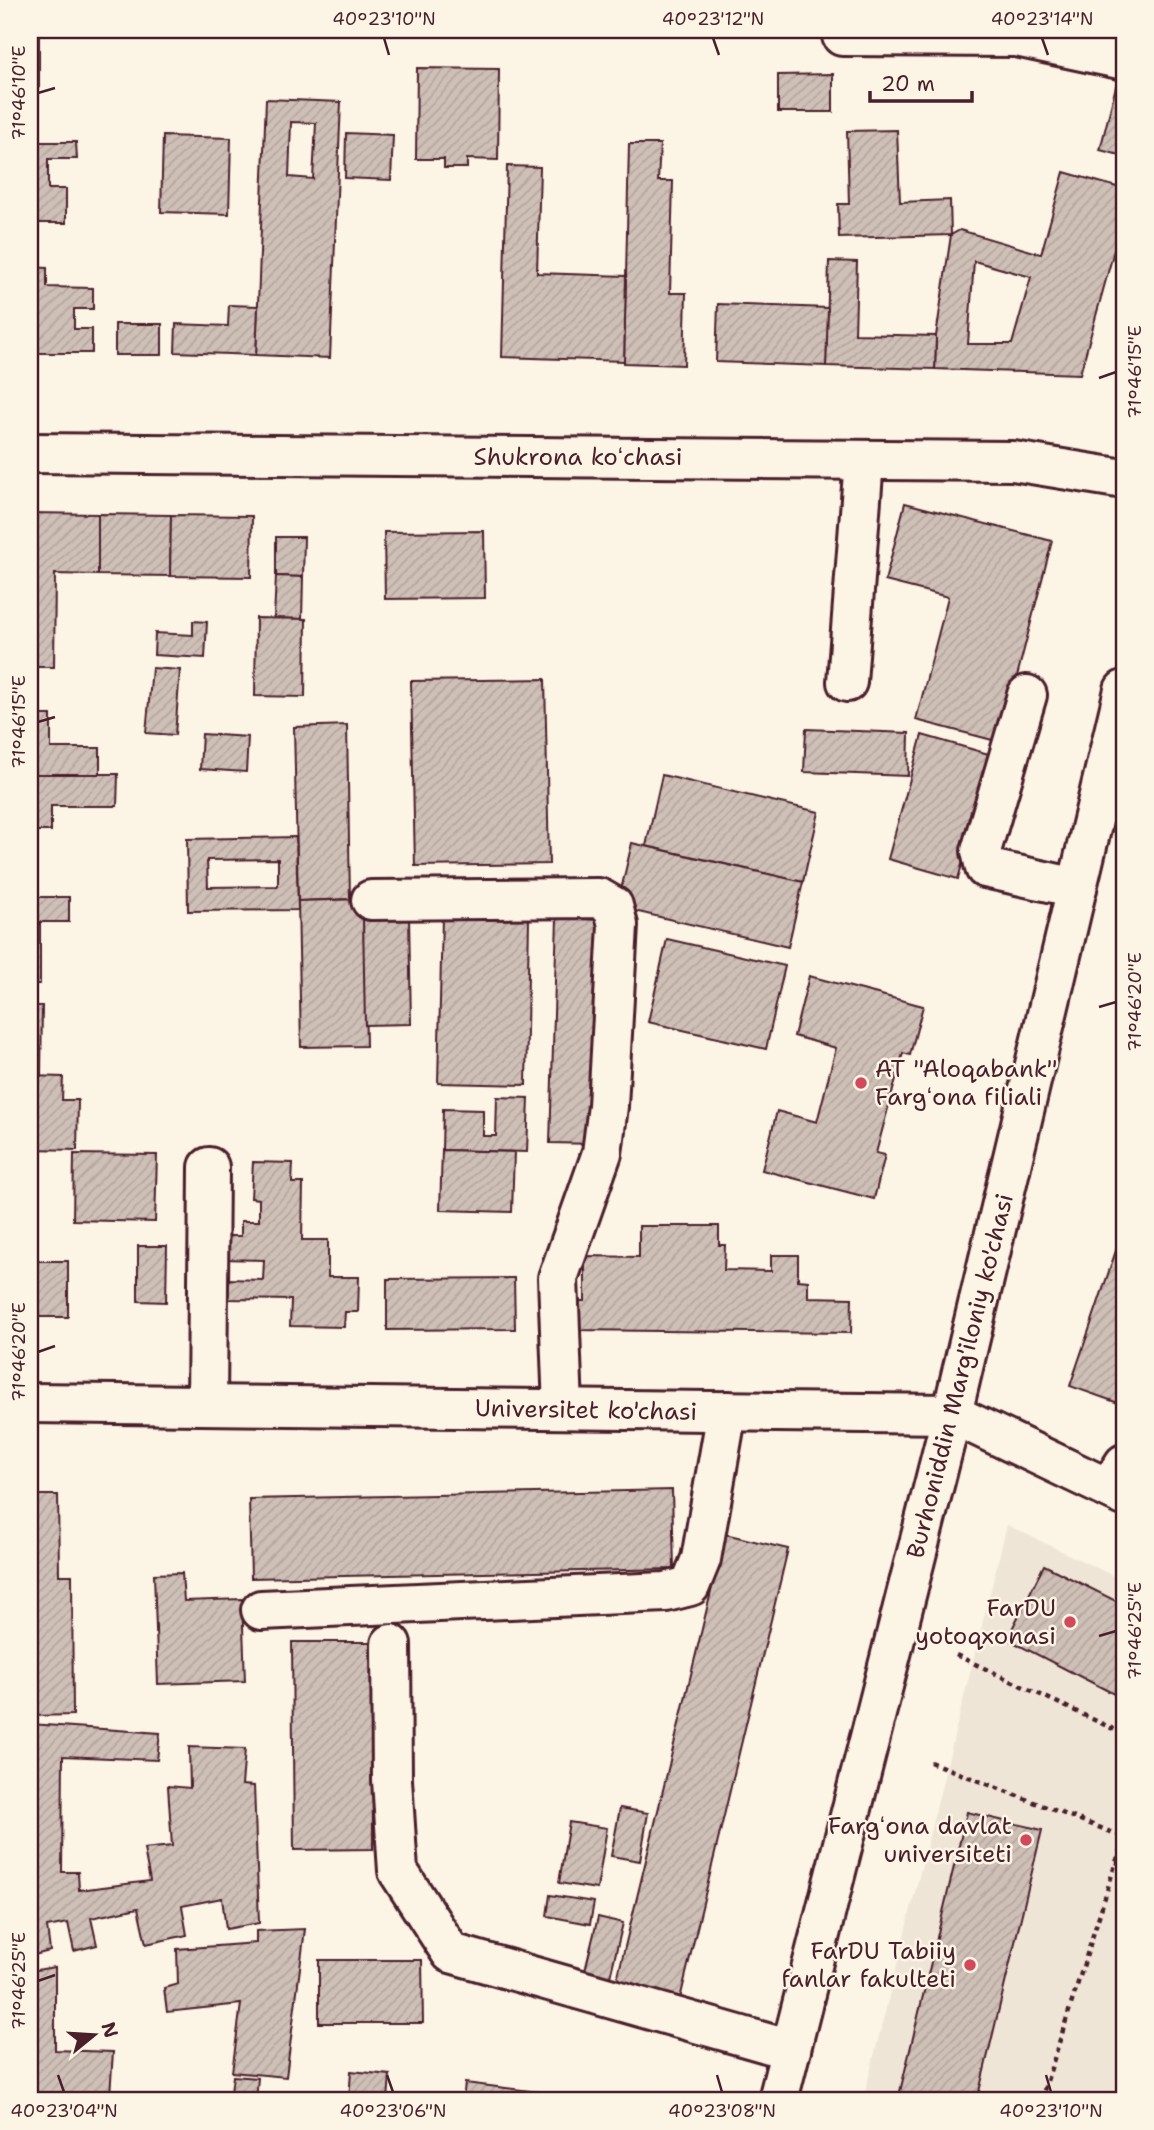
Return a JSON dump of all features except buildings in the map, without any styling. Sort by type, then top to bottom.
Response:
[{"type":"street","points":[[842,36],[987,34],[1016,37],[1124,60]]},
{"type":"street","name":"Shukrona koʻchasi","points":[[30,453],[1013,461],[1124,479]]},
{"type":"street","points":[[847,682],[864,460]]},
{"type":"street","name":"Burhoniddin Marg'iloniy ko'chasi","points":[[778,2100],[952,1414],[1124,690]]},
{"type":"street","points":[[1027,695],[981,851],[985,868],[1077,888]]},
{"type":"street","points":[[371,900],[598,898],[613,906],[618,925],[608,1106],[602,1153],[558,1278],[563,1409]]},
{"type":"street","points":[[207,1405],[209,1167]]},
{"type":"street","name":"Universitet ko'chasi","points":[[30,1403],[952,1414],[1119,1483]]},
{"type":"street","points":[[261,1610],[666,1592],[690,1586],[701,1559],[727,1411]]},
{"type":"street","points":[[391,1644],[392,1780],[398,1871],[451,1953],[791,2050]]},
{"type":"path","points":[[956,1655],[1124,1734]]},
{"type":"path","points":[[930,1762],[1124,1837]]},
{"type":"path","points":[[1041,2100],[1124,1843]]},
{"type":"path","points":[[1116,1862],[1124,1865]]},
{"type":"shaded area","name":"Fargʻona davlat universiteti","points":[[1007,1525],[1124,1581],[1124,2100],[863,2100]]},
{"type":"place","name":"AT \"Aloqabank\" Fargʻona filiali","points":[[861,1083]]},
{"type":"place","name":"FarDU yotoqxonasi","points":[[1070,1622]]},
{"type":"place","name":"Fargʻona davlat universiteti","points":[[1026,1840]]},
{"type":"place","name":"FarDU Tabiiy fanlar fakulteti","points":[[970,1965]]}]
